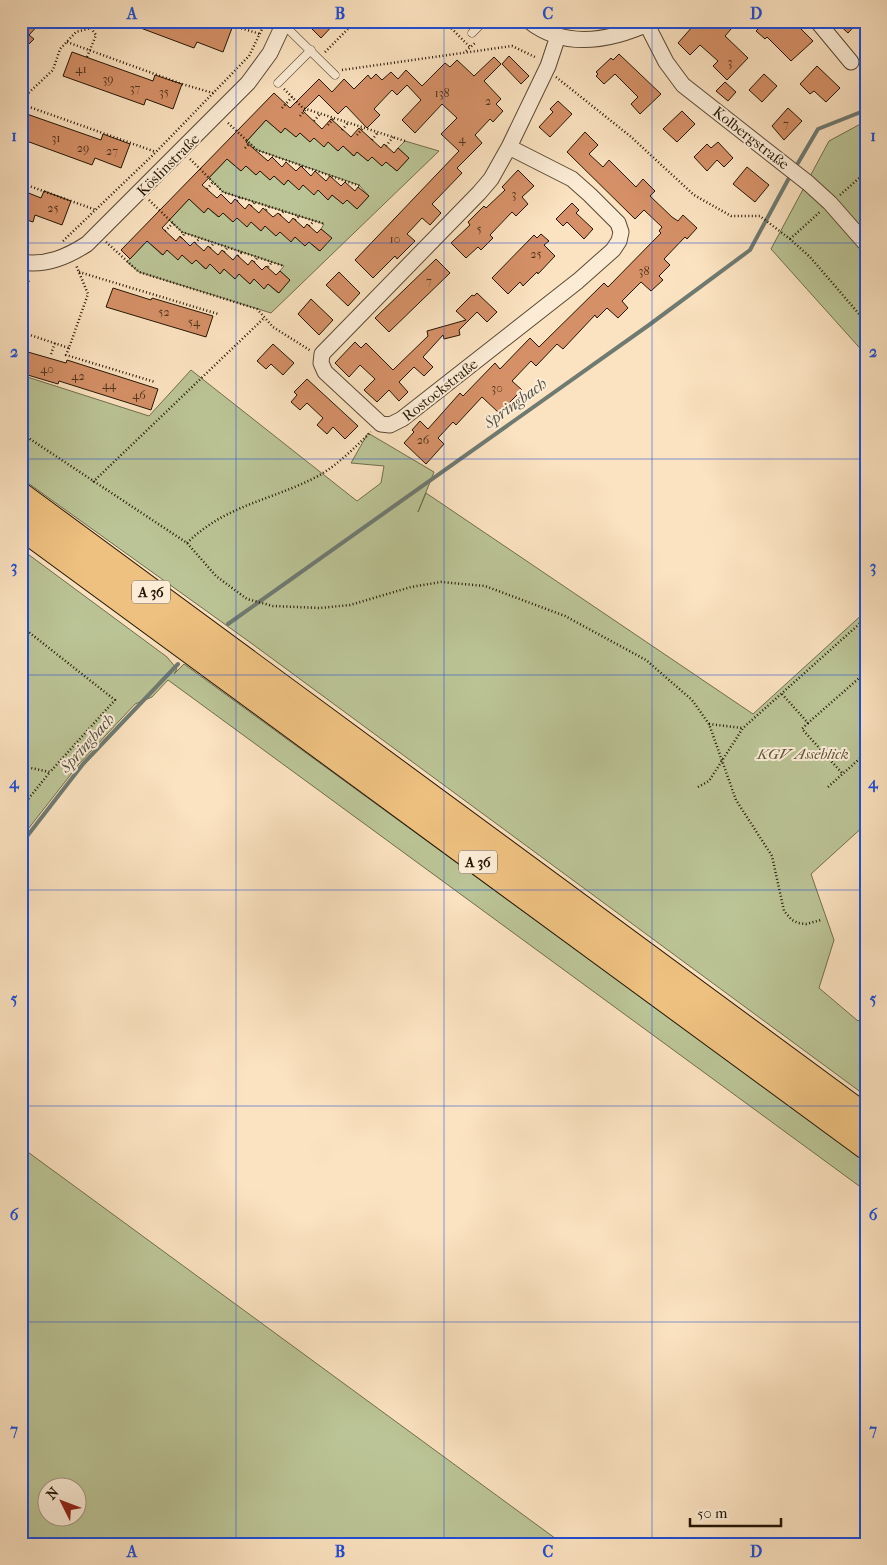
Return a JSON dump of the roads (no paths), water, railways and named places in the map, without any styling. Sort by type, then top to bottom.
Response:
[{"type":"highway","name":"A 36","points":[[23,497],[866,1118]]},
{"type":"highway","name":"A 36","points":[[21,526],[866,1146]]},
{"type":"street","points":[[529,21],[558,36],[572,39],[598,40],[655,25]]},
{"type":"street","points":[[817,21],[851,62]]},
{"type":"street","name":"Köslinstraße","points":[[21,262],[53,260],[70,254],[87,244],[248,83],[270,53],[284,23]]},
{"type":"street","name":"Kolbergstraße","points":[[655,25],[666,62],[683,84],[808,182],[830,203],[866,244]]},
{"type":"street","name":"Rostockstraße","points":[[509,147],[572,179],[590,194],[618,223],[621,232],[619,241],[613,250],[578,282],[402,419],[390,425],[381,424],[324,372],[321,363],[322,354],[491,179],[509,147],[548,66],[558,36]]},
{"type":"lane","points":[[472,33],[484,21]]},
{"type":"lane","name":"Köslinstraße","points":[[284,23],[332,72]]},
{"type":"lane","points":[[278,83],[311,50]]},
{"type":"waterway","name":"Springbach","points":[[798,163],[818,129],[866,110]]},
{"type":"waterway","name":"Springbach","points":[[228,624],[649,325],[750,250],[789,178]]},
{"type":"waterway","name":"Springbach","points":[[21,844],[83,764],[178,664]]},
{"type":"park label","name":"KGV Asseblick","points":[[803,754]]}]
